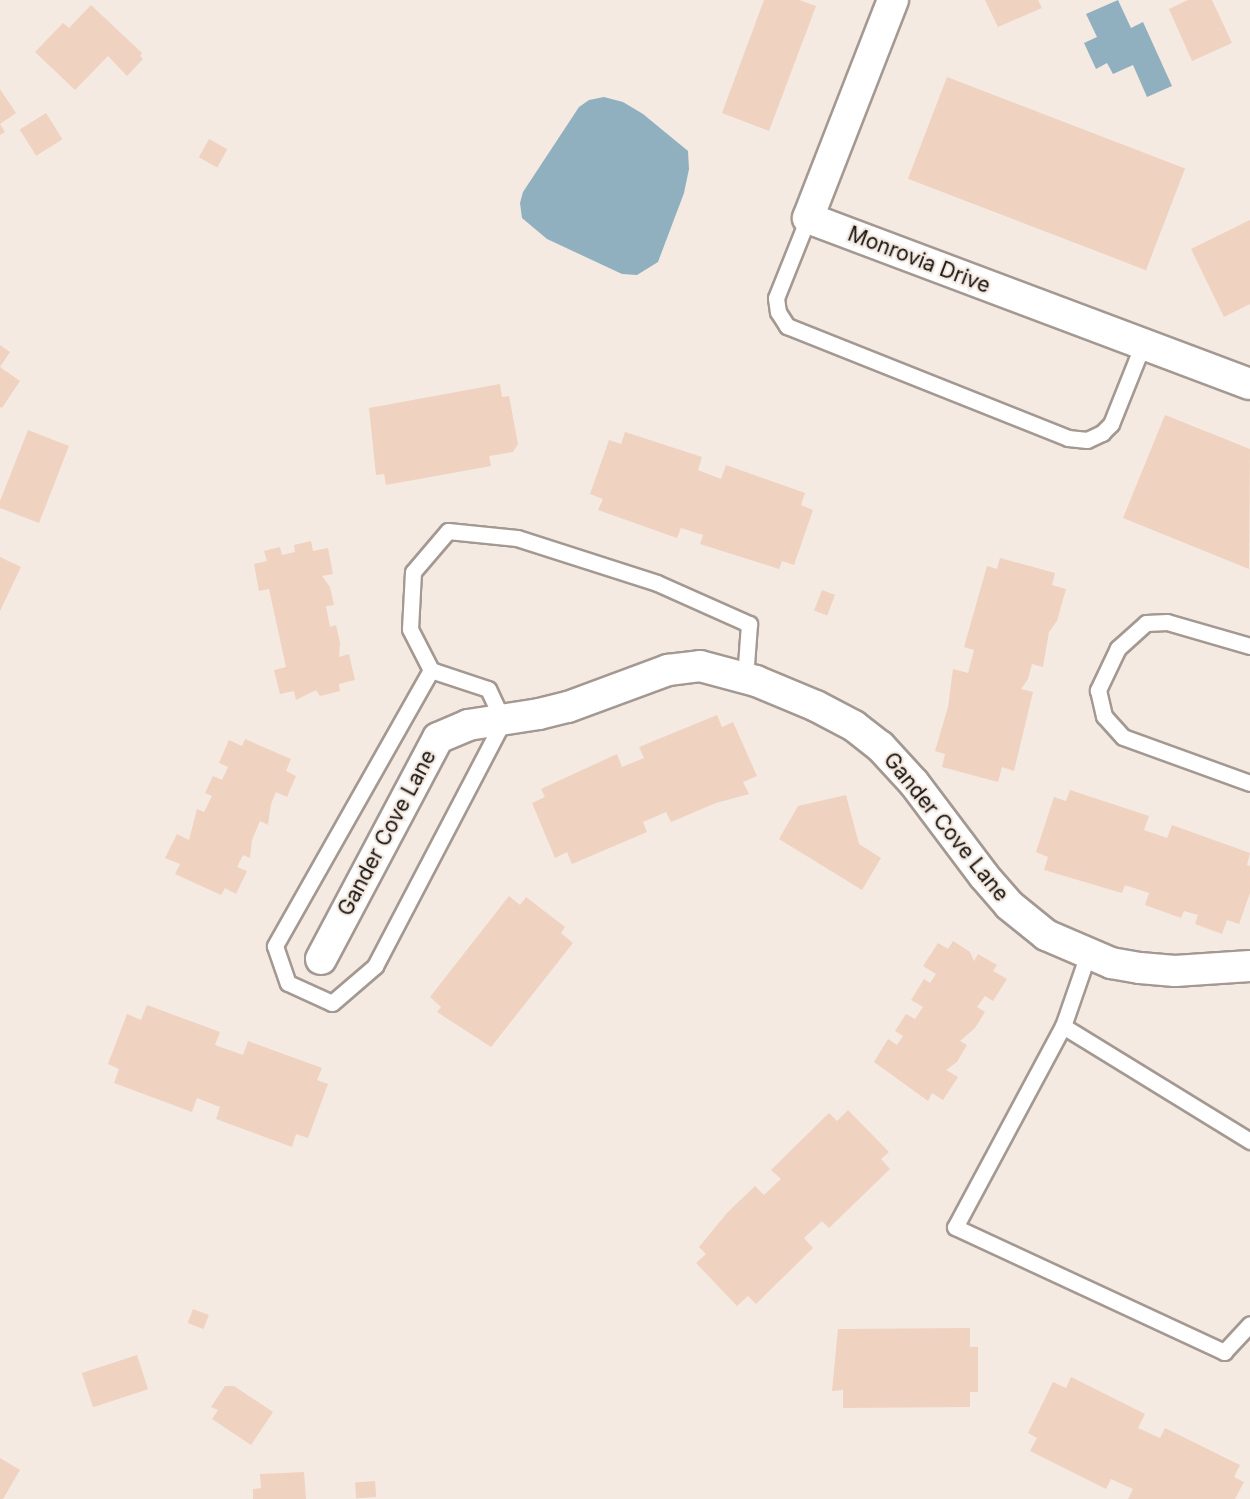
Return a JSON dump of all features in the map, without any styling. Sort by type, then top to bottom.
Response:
[{"type":"street","points":[[808,218],[893,0]]},
{"type":"street","name":"Monrovia Drive","points":[[808,218],[1250,384]]},
{"type":"street","name":"Gander Cove Lane","points":[[321,959],[438,738],[468,725],[503,721],[568,707],[668,670],[700,666],[745,678],[816,706],[854,726],[880,746],[914,783],[984,876],[1009,905],[1046,934],[1111,963],[1175,971],[1250,966]]},
{"type":"lane","points":[[808,218],[776,298],[778,312],[787,326],[1068,438],[1087,440],[1102,433],[1111,424],[1143,344]]},
{"type":"lane","points":[[431,670],[275,946],[288,983],[332,1003],[375,966],[503,721],[488,689],[431,670],[410,629],[413,572],[448,531],[517,538],[657,583],[749,624],[745,678]]},
{"type":"lane","points":[[1250,646],[1167,622],[1146,623],[1118,648],[1098,690],[1104,716],[1123,737],[1250,783]]},
{"type":"lane","points":[[1088,954],[1063,1026],[955,1227],[1224,1352],[1250,1324]]},
{"type":"lane","points":[[1063,1026],[1250,1142]]},
{"type":"water","points":[[1118,0],[1131,28],[1143,22],[1172,86],[1147,97],[1133,65],[1113,74],[1107,63],[1096,69],[1084,43],[1097,37],[1086,14]]},
{"type":"water","points":[[604,97],[623,102],[643,114],[688,151],[689,169],[684,193],[658,262],[637,275],[622,274],[547,239],[522,218],[520,203],[523,192],[579,107],[589,100]]},
{"type":"building","points":[[764,0],[799,0],[816,6],[769,131],[722,113]]},
{"type":"building","points":[[985,0],[1038,0],[1042,8],[998,27]]},
{"type":"building","points":[[1188,0],[1212,0],[1232,43],[1192,61],[1169,9]]},
{"type":"building","points":[[91,5],[142,53],[140,56],[143,59],[127,76],[108,56],[75,90],[35,52],[63,23],[69,28]]},
{"type":"building","points":[[947,77],[1185,168],[1146,270],[908,179]]},
{"type":"building","points":[[0,89],[16,113],[0,124]]},
{"type":"building","points":[[46,113],[62,139],[36,156],[20,129]]},
{"type":"building","points":[[0,124],[5,132],[0,135]]},
{"type":"building","points":[[209,139],[227,149],[217,168],[199,157]]},
{"type":"building","points":[[1250,220],[1250,304],[1224,317],[1191,249]]},
{"type":"building","points":[[0,345],[10,352],[0,367]]},
{"type":"building","points":[[0,367],[20,381],[2,408],[0,407]]},
{"type":"building","points":[[500,384],[502,397],[509,396],[518,444],[513,452],[489,456],[491,466],[386,485],[384,474],[376,475],[369,408]]},
{"type":"building","points":[[1165,415],[1250,449],[1249,569],[1123,518]]},
{"type":"building","points":[[28,430],[69,446],[39,523],[0,508],[0,501]]},
{"type":"building","points":[[625,432],[702,457],[698,470],[721,479],[726,465],[805,493],[801,505],[813,510],[794,565],[782,561],[779,569],[700,544],[703,535],[681,528],[677,538],[598,510],[603,499],[590,494],[609,440],[621,444]]},
{"type":"building","points":[[311,541],[313,551],[328,548],[333,574],[322,576],[330,587],[334,605],[326,606],[330,627],[336,625],[340,643],[339,657],[349,654],[355,680],[339,684],[340,691],[320,696],[316,690],[296,700],[294,691],[280,694],[274,670],[286,667],[269,589],[259,591],[254,564],[267,561],[264,551],[280,547],[282,555],[295,552],[294,545]]},
{"type":"building","points":[[0,557],[21,567],[0,611]]},
{"type":"building","points":[[1000,558],[1055,573],[1052,585],[1066,589],[1057,621],[1049,632],[1043,667],[1032,664],[1028,679],[1021,689],[1033,692],[1014,771],[1002,767],[998,782],[942,767],[945,754],[935,751],[948,707],[953,669],[968,673],[974,650],[964,647],[987,566],[997,569]]},
{"type":"building","points":[[822,590],[835,595],[827,616],[814,611]]},
{"type":"building","points":[[717,715],[722,727],[733,722],[757,776],[743,782],[749,794],[716,803],[671,822],[666,812],[643,822],[647,832],[572,864],[567,852],[555,858],[532,803],[545,797],[541,789],[617,754],[622,767],[644,758],[639,747]]},
{"type":"building","points":[[245,739],[291,759],[286,771],[296,776],[287,797],[276,792],[271,804],[268,825],[260,821],[252,840],[250,858],[243,855],[237,867],[247,871],[236,894],[225,888],[221,895],[175,874],[180,864],[165,858],[177,834],[189,840],[197,809],[204,812],[212,796],[205,793],[213,776],[222,780],[228,767],[219,763],[229,740],[242,746]]},
{"type":"building","points":[[1070,790],[1149,816],[1144,830],[1167,838],[1172,825],[1250,853],[1247,865],[1250,866],[1250,893],[1239,924],[1227,920],[1222,934],[1195,924],[1198,915],[1184,911],[1181,918],[1145,905],[1149,893],[1125,885],[1122,893],[1044,870],[1048,857],[1036,852],[1054,797],[1066,801]]},
{"type":"building","points":[[846,795],[859,844],[881,858],[862,890],[779,839],[798,806]]},
{"type":"building","points":[[509,896],[520,905],[526,897],[565,927],[561,933],[573,943],[491,1047],[437,1012],[441,1007],[430,997]]},
{"type":"building","points":[[953,941],[970,952],[974,961],[978,954],[997,965],[993,971],[1007,979],[993,1001],[985,996],[977,1007],[985,1012],[975,1028],[960,1041],[967,1045],[957,1062],[946,1070],[958,1077],[943,1100],[932,1093],[928,1101],[874,1062],[888,1039],[897,1045],[903,1036],[895,1031],[906,1014],[915,1019],[923,1007],[911,1000],[924,979],[930,983],[936,974],[923,966],[938,943],[948,949]]},
{"type":"building","points":[[147,1005],[220,1032],[215,1045],[243,1055],[248,1041],[322,1068],[317,1080],[328,1084],[308,1138],[296,1134],[292,1147],[216,1119],[220,1107],[197,1098],[192,1112],[114,1083],[119,1069],[108,1064],[127,1014],[141,1020]]},
{"type":"building","points":[[848,1110],[889,1152],[881,1159],[890,1169],[829,1228],[822,1221],[804,1238],[813,1248],[756,1304],[748,1296],[737,1306],[696,1263],[706,1254],[699,1247],[727,1213],[755,1186],[764,1195],[781,1179],[771,1170],[829,1113],[837,1121]]},
{"type":"building","points":[[193,1309],[209,1315],[203,1329],[188,1323]]},
{"type":"building","points":[[970,1328],[970,1347],[978,1347],[978,1392],[970,1392],[970,1407],[843,1408],[843,1390],[832,1391],[838,1329]]},
{"type":"building","points":[[137,1355],[148,1389],[93,1407],[82,1373]]},
{"type":"building","points":[[1071,1377],[1145,1414],[1138,1428],[1160,1438],[1165,1428],[1240,1465],[1234,1477],[1244,1482],[1235,1499],[1128,1499],[1133,1489],[1111,1479],[1106,1489],[1030,1451],[1037,1438],[1028,1433],[1053,1382],[1066,1388]]},
{"type":"building","points":[[225,1386],[234,1386],[273,1412],[251,1445],[212,1419],[218,1410],[211,1407]]},
{"type":"building","points":[[0,1458],[20,1470],[3,1499],[0,1499]]},
{"type":"building","points":[[304,1472],[306,1499],[253,1499],[253,1489],[261,1488],[260,1474]]},
{"type":"building","points":[[375,1481],[376,1497],[356,1498],[355,1482]]}]
